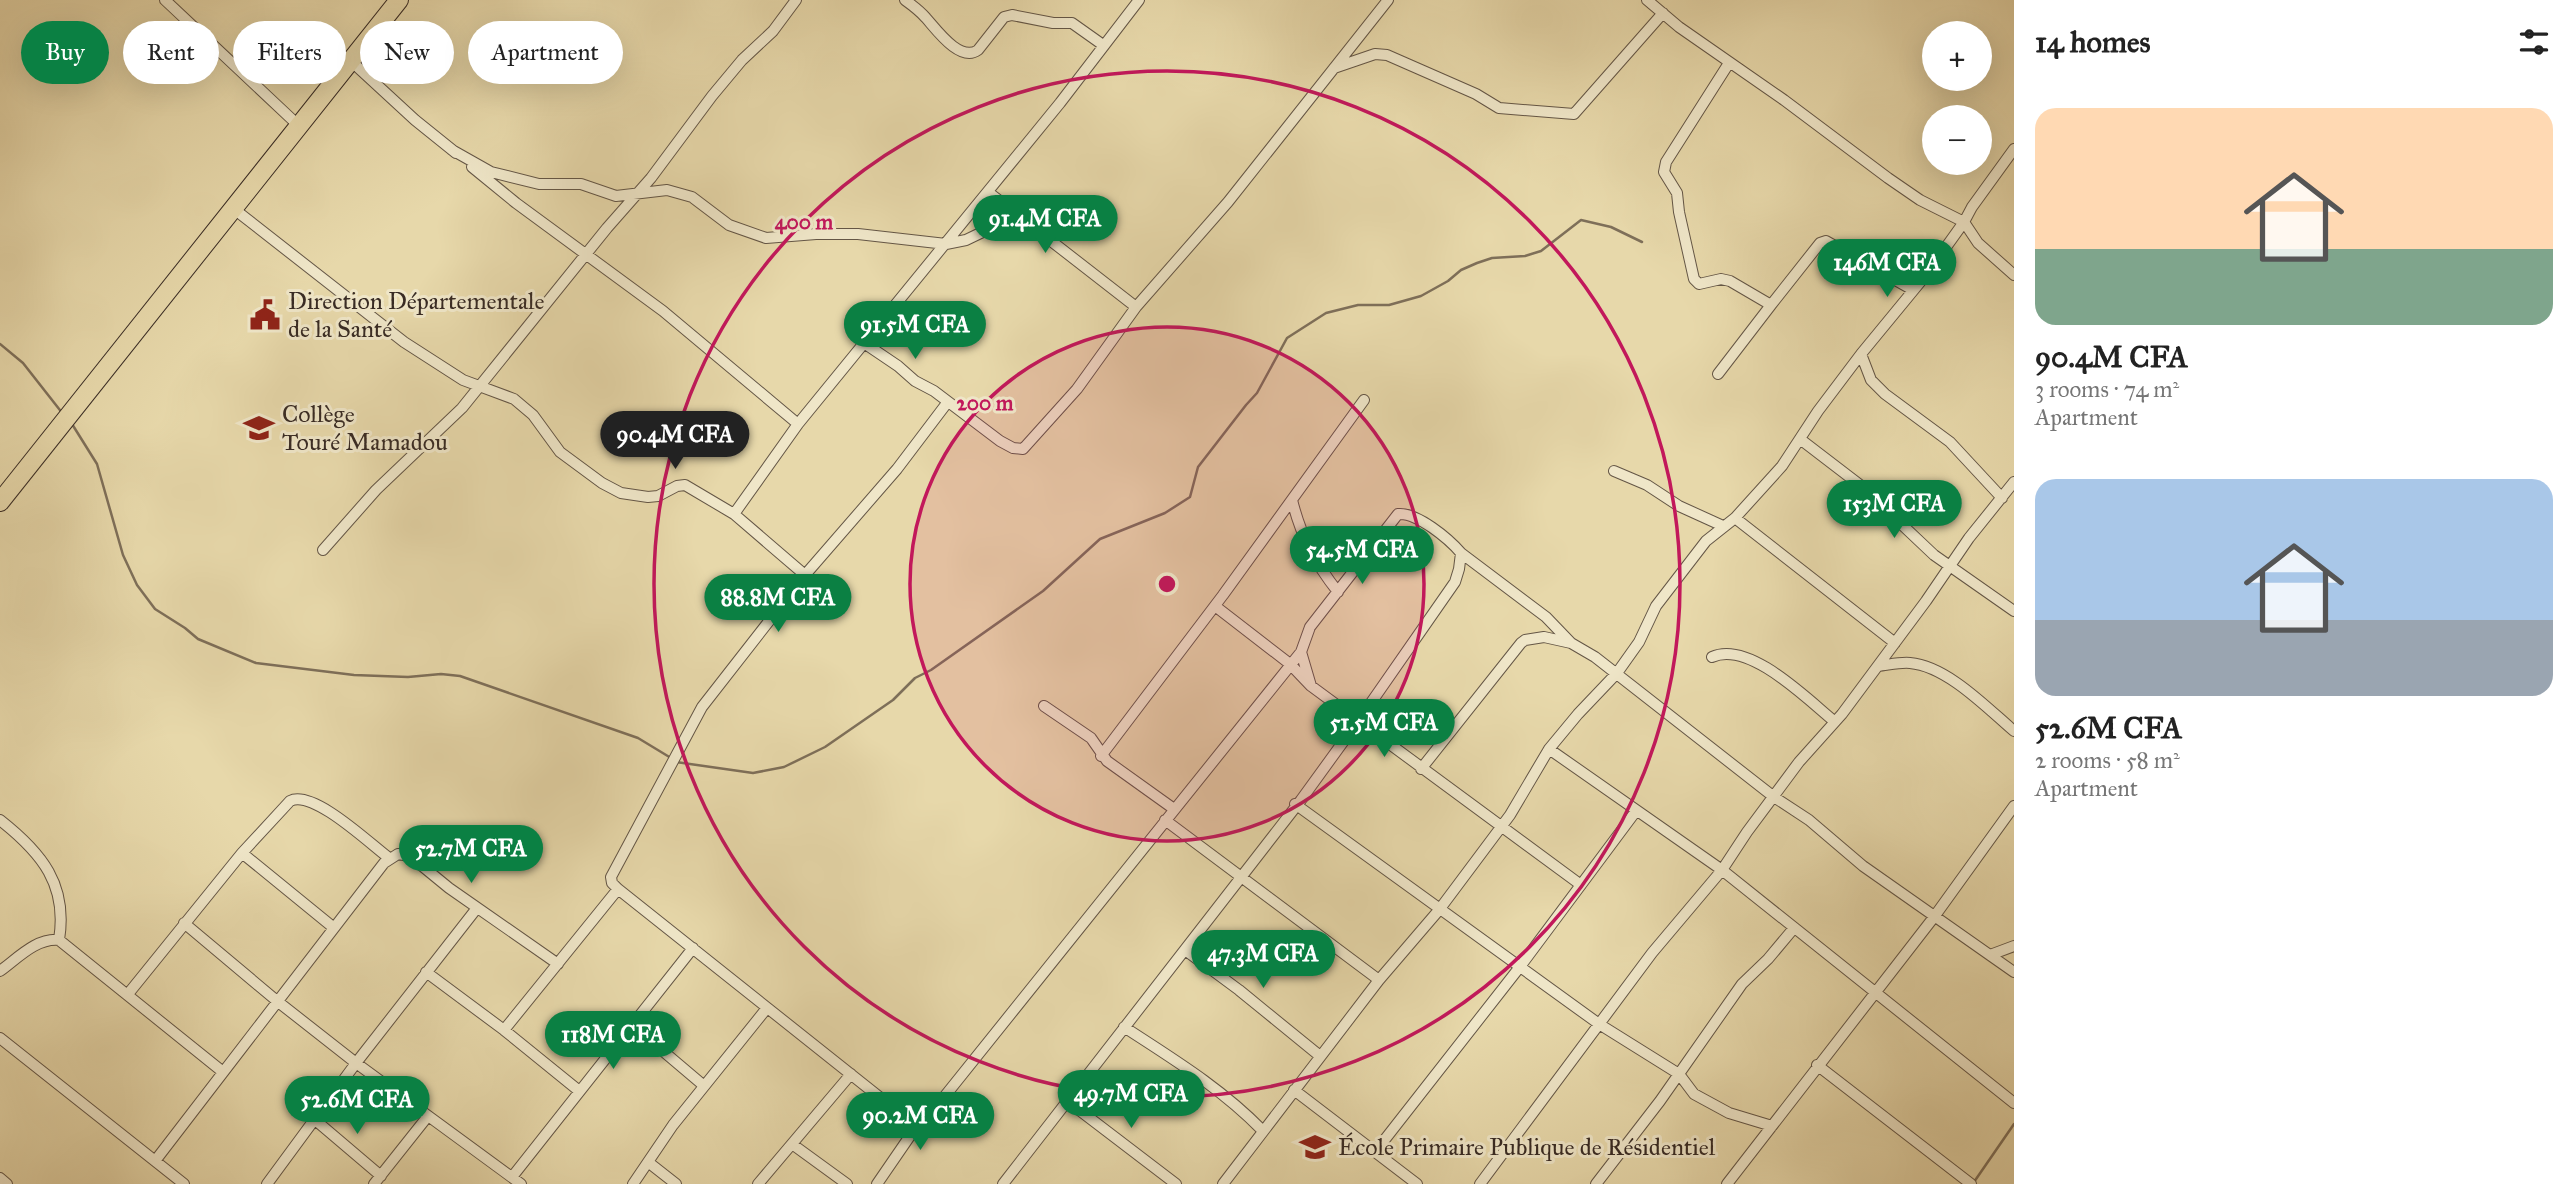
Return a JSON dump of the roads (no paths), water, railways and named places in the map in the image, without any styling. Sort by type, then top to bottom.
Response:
[{"type":"highway","points":[[0,502],[399,0]]},
{"type":"street","points":[[165,0],[299,126]]},
{"type":"street","points":[[323,550],[376,491],[438,432],[479,387],[637,194],[712,96],[773,31],[796,0]]},
{"type":"street","points":[[905,0],[925,16],[943,38],[967,53],[978,50],[1006,15],[1053,23],[1072,23],[1103,45]]},
{"type":"street","points":[[734,514],[798,424],[988,192],[1139,0]]},
{"type":"street","points":[[864,344],[898,366],[915,381],[934,391],[1000,441],[1013,448],[1023,449],[1077,389],[1136,307],[1228,202],[1388,0]]},
{"type":"street","points":[[1647,0],[1920,201],[1964,222],[1978,243],[2014,275]]},
{"type":"street","points":[[1334,68],[1375,54],[1387,55],[1476,94],[1500,108],[1574,114],[1663,13]]},
{"type":"street","points":[[351,61],[415,120],[516,203],[663,311],[798,424]]},
{"type":"street","points":[[1730,63],[1666,162],[1664,172],[1677,193],[1694,279],[1699,284],[1721,278],[1771,304]]},
{"type":"street","points":[[452,150],[491,172],[533,183],[582,184],[616,196],[659,190],[680,193],[696,200],[729,225],[766,238],[858,234],[946,244],[966,240],[993,227],[1015,225],[1037,230]]},
{"type":"street","points":[[1223,1184],[1379,980],[1439,910],[1502,826],[1549,749],[1617,673],[1639,642],[1656,606],[1706,541],[1735,518],[1776,473],[1861,354],[1964,222],[2012,151]]},
{"type":"street","points":[[2012,151],[2014,167]]},
{"type":"street","points":[[988,192],[1136,307]]},
{"type":"street","points":[[234,209],[404,342],[463,380],[514,399],[533,415],[565,457],[602,483],[621,493],[648,498],[685,485],[734,514],[805,575]]},
{"type":"street","points":[[1718,374],[1820,243],[1826,241],[1913,290]]},
{"type":"street","points":[[1861,354],[1871,380],[1885,394],[1950,442],[2002,498]]},
{"type":"street","points":[[1101,756],[1215,606],[1364,400]]},
{"type":"street","points":[[916,1132],[907,1119],[618,889],[612,883],[611,874],[702,707],[805,575],[897,469],[947,402]]},
{"type":"street","points":[[1800,439],[1860,485],[1934,555],[2014,611]]},
{"type":"street","points":[[1615,471],[1632,477],[1679,506],[1723,526]]},
{"type":"street","points":[[1480,1184],[1652,953],[1722,870],[1774,797],[1878,666],[1952,566],[1969,538],[2014,482]]},
{"type":"street","points":[[1292,500],[1300,529],[1317,565],[1338,592]]},
{"type":"street","points":[[877,1184],[912,1133],[916,1132],[1301,652],[1310,627],[1398,514],[1408,513],[1447,540],[1546,617],[1571,643],[1617,673],[1774,797],[1810,820],[1863,866],[2014,972]]},
{"type":"street","points":[[1735,518],[1895,643]]},
{"type":"street","points":[[1003,1184],[1242,877],[1359,720],[1455,582],[1461,553]]},
{"type":"street","points":[[1215,606],[1290,664],[1311,686],[1581,885]]},
{"type":"street","points":[[1421,769],[1525,639],[1544,636],[1571,643]]},
{"type":"street","points":[[1301,652],[1311,686]]},
{"type":"street","points":[[1712,657],[1725,653],[1744,656],[1754,661],[1786,682],[1834,721]]},
{"type":"street","points":[[1878,666],[1909,663],[1931,668],[2014,731]]},
{"type":"street","points":[[1044,706],[1091,738],[1101,756],[1174,809]]},
{"type":"street","points":[[1549,749],[1722,870],[2014,1103]]},
{"type":"street","points":[[128,994],[242,853],[285,804],[296,798],[324,808],[389,858]]},
{"type":"street","points":[[1295,804],[1398,876],[1439,910],[1519,968],[1599,1024],[1679,1074],[1693,1094],[1729,1113],[1772,1126]]},
{"type":"street","points":[[1727,1184],[1934,917],[2014,806]]},
{"type":"street","points":[[1375,1152],[1519,968],[1636,811]]},
{"type":"street","points":[[0,820],[28,844],[52,876],[62,911],[59,940]]},
{"type":"street","points":[[1165,820],[1379,980]]},
{"type":"street","points":[[242,853],[334,928]]},
{"type":"street","points":[[155,1161],[389,858],[398,855],[410,856],[477,908],[558,964]]},
{"type":"street","points":[[504,1030],[618,889]]},
{"type":"street","points":[[267,1184],[356,1063],[477,908]]},
{"type":"street","points":[[184,923],[277,1002],[521,1184]]},
{"type":"street","points":[[1596,1184],[1679,1074],[1742,984],[1794,928]]},
{"type":"street","points":[[0,971],[39,943],[50,939],[59,940],[223,1072]]},
{"type":"street","points":[[1990,955],[2014,946]]},
{"type":"street","points":[[512,1177],[578,1090],[694,948]]},
{"type":"street","points":[[1185,950],[1320,1056]]},
{"type":"street","points":[[426,972],[578,1090]]},
{"type":"street","points":[[633,1184],[703,1085],[767,1007]]},
{"type":"street","points":[[631,1024],[703,1085]]},
{"type":"street","points":[[1124,1027],[1205,1080],[1262,1130]]},
{"type":"street","points":[[0,1038],[184,1184]]},
{"type":"street","points":[[1818,1065],[1971,1184]]},
{"type":"street","points":[[758,1184],[851,1074]]},
{"type":"street","points":[[1294,1090],[1417,1184]]},
{"type":"street","points":[[1066,1100],[1176,1184]]},
{"type":"street","points":[[314,1119],[377,1180],[428,1116]]},
{"type":"street","points":[[792,1144],[846,1184]]},
{"type":"street","points":[[648,1162],[676,1184]]},
{"type":"street","points":[[0,1178],[7,1184]]},
{"type":"waterway","points":[[676,762],[753,773],[784,767],[825,747],[893,700],[915,678],[931,670],[1043,591],[1100,539],[1165,513],[1190,497],[1198,467],[1257,393],[1287,338],[1326,313],[1358,305],[1389,305],[1421,296],[1477,263],[1492,258],[1525,256],[1541,251],[1581,220],[1611,227],[1642,242]]},
{"type":"waterway","points":[[0,344],[23,363],[63,414]]},
{"type":"waterway","points":[[72,424],[97,464],[123,555],[137,585],[155,609],[198,639],[256,663],[354,675],[460,676],[638,738],[671,758]]},
{"type":"waterway","points":[[1974,1182],[2014,1124]]},
{"type":"place","name":"Direction Départementale de la Santé","points":[[265,315]]},
{"type":"place","name":"Collège Touré Mamadou","points":[[259,428]]},
{"type":"place","name":"École Primaire Publique de Résidentiel","points":[[1315,1147]]}]
